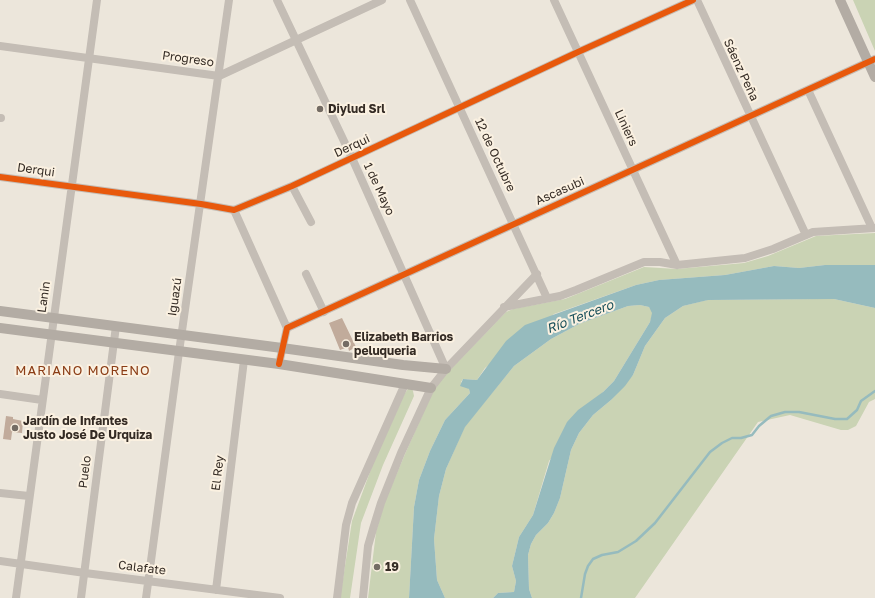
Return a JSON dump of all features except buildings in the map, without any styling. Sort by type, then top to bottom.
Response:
[{"type":"main road","points":[[840,0],[871,61],[875,77]]},
{"type":"main road","points":[[0,310],[403,365],[446,369]]},
{"type":"main road","points":[[0,328],[113,344],[279,364],[431,388]]},
{"type":"street","name":"Lanin","points":[[16,598],[50,335],[97,0]]},
{"type":"street","name":"Iguazú","points":[[146,598],[229,0]]},
{"type":"street","name":"1 de Mayo","points":[[277,0],[352,158],[446,369]]},
{"type":"street","name":"Progreso","points":[[0,46],[219,76],[382,0]]},
{"type":"street","name":"12 de Octubre","points":[[410,0],[547,298]]},
{"type":"street","name":"Liniers","points":[[554,0],[677,265]]},
{"type":"street","name":"Derqui","points":[[0,177],[201,204],[234,210],[292,186],[578,52],[693,0]]},
{"type":"street","name":"Sáenz Peña","points":[[697,0],[806,235]]},
{"type":"street","name":"Ascasubi","points":[[287,328],[871,61]]},
{"type":"street","points":[[504,307],[576,290],[644,262],[660,262],[677,265],[746,258],[773,250],[813,232],[874,228],[808,90]]},
{"type":"street","points":[[292,186],[311,222]]},
{"type":"street","points":[[234,210],[287,328],[279,364]]},
{"type":"street","points":[[306,274],[324,312]]},
{"type":"street","points":[[363,598],[368,546],[381,503],[401,453],[431,388],[446,369],[537,274]]},
{"type":"street","name":"Puelo","points":[[81,598],[116,326]]},
{"type":"street","name":"El Rey","points":[[216,590],[244,360]]},
{"type":"street","points":[[336,598],[346,525],[352,504],[405,384]]},
{"type":"street","points":[[0,394],[42,400]]},
{"type":"street","points":[[0,493],[29,496]]},
{"type":"street","name":"Calafate","points":[[0,560],[85,573],[277,598]]},
{"type":"green space","points":[[853,0],[875,0],[875,51]]},
{"type":"green space","points":[[875,233],[875,265],[825,265],[799,268],[774,266],[725,275],[659,280],[636,285],[554,314],[485,368],[477,380],[463,379],[461,382],[469,389],[470,393],[445,420],[430,451],[419,480],[414,507],[409,598],[368,598],[376,532],[384,504],[434,389],[449,371],[506,312],[513,309],[565,299],[644,267],[677,269],[744,263],[768,256],[816,236]]},
{"type":"green space","points":[[834,299],[875,308],[875,399],[869,402],[856,426],[848,430],[841,430],[790,415],[758,422],[635,598],[532,598],[529,589],[528,555],[531,544],[536,535],[548,523],[554,513],[560,498],[571,450],[579,433],[593,415],[611,400],[633,375],[645,346],[665,318],[683,306],[707,300]]},
{"type":"green space","points":[[640,305],[649,307],[653,313],[650,322],[614,381],[603,392],[549,461],[533,515],[519,537],[512,566],[516,581],[514,592],[498,593],[493,598],[445,598],[437,580],[434,539],[439,496],[446,469],[465,426],[514,366],[551,339],[579,324],[628,306]]},
{"type":"green space","points":[[408,389],[412,389],[414,396],[383,465],[361,523],[350,598],[340,598],[352,521],[374,461]]},
{"type":"water","name":"Río Tercero","points":[[825,265],[875,265],[875,308],[834,299],[708,300],[683,306],[665,318],[645,346],[633,375],[625,386],[593,415],[579,433],[571,450],[560,498],[554,513],[548,523],[536,535],[531,544],[528,555],[529,589],[532,598],[493,598],[498,593],[514,592],[516,581],[512,566],[519,537],[533,515],[554,448],[567,422],[578,410],[603,392],[614,381],[650,322],[652,313],[649,307],[640,305],[628,306],[579,324],[551,339],[514,366],[465,427],[446,469],[439,496],[434,539],[437,580],[445,598],[409,598],[414,507],[419,480],[430,451],[445,420],[470,393],[469,389],[460,386],[463,379],[477,380],[506,341],[525,325],[636,285],[659,280],[725,275],[774,266],[799,268]]},
{"type":"waterway","points":[[581,598],[585,574],[593,559],[602,555],[618,552],[636,541],[655,523],[710,452],[722,443],[732,438],[741,438],[752,435],[759,426],[771,416],[785,412],[799,412],[835,419],[847,419],[857,410],[861,401],[875,391]]},
{"type":"cycle path","points":[[0,177],[201,204],[234,210],[292,186],[578,52],[693,0]]},
{"type":"cycle path","points":[[279,364],[287,328],[875,59]]},
{"type":"place","name":"Diylud Srl","points":[[320,109]]},
{"type":"place","name":"Elizabeth Barrios peluqueria","points":[[346,344]]},
{"type":"place","name":"Jardín de Infantes Justo José De Urquiza","points":[[15,428]]},
{"type":"place","name":"19","points":[[377,567]]},
{"type":"district","name":"MARIANO MORENO","points":[[83,371]]}]
